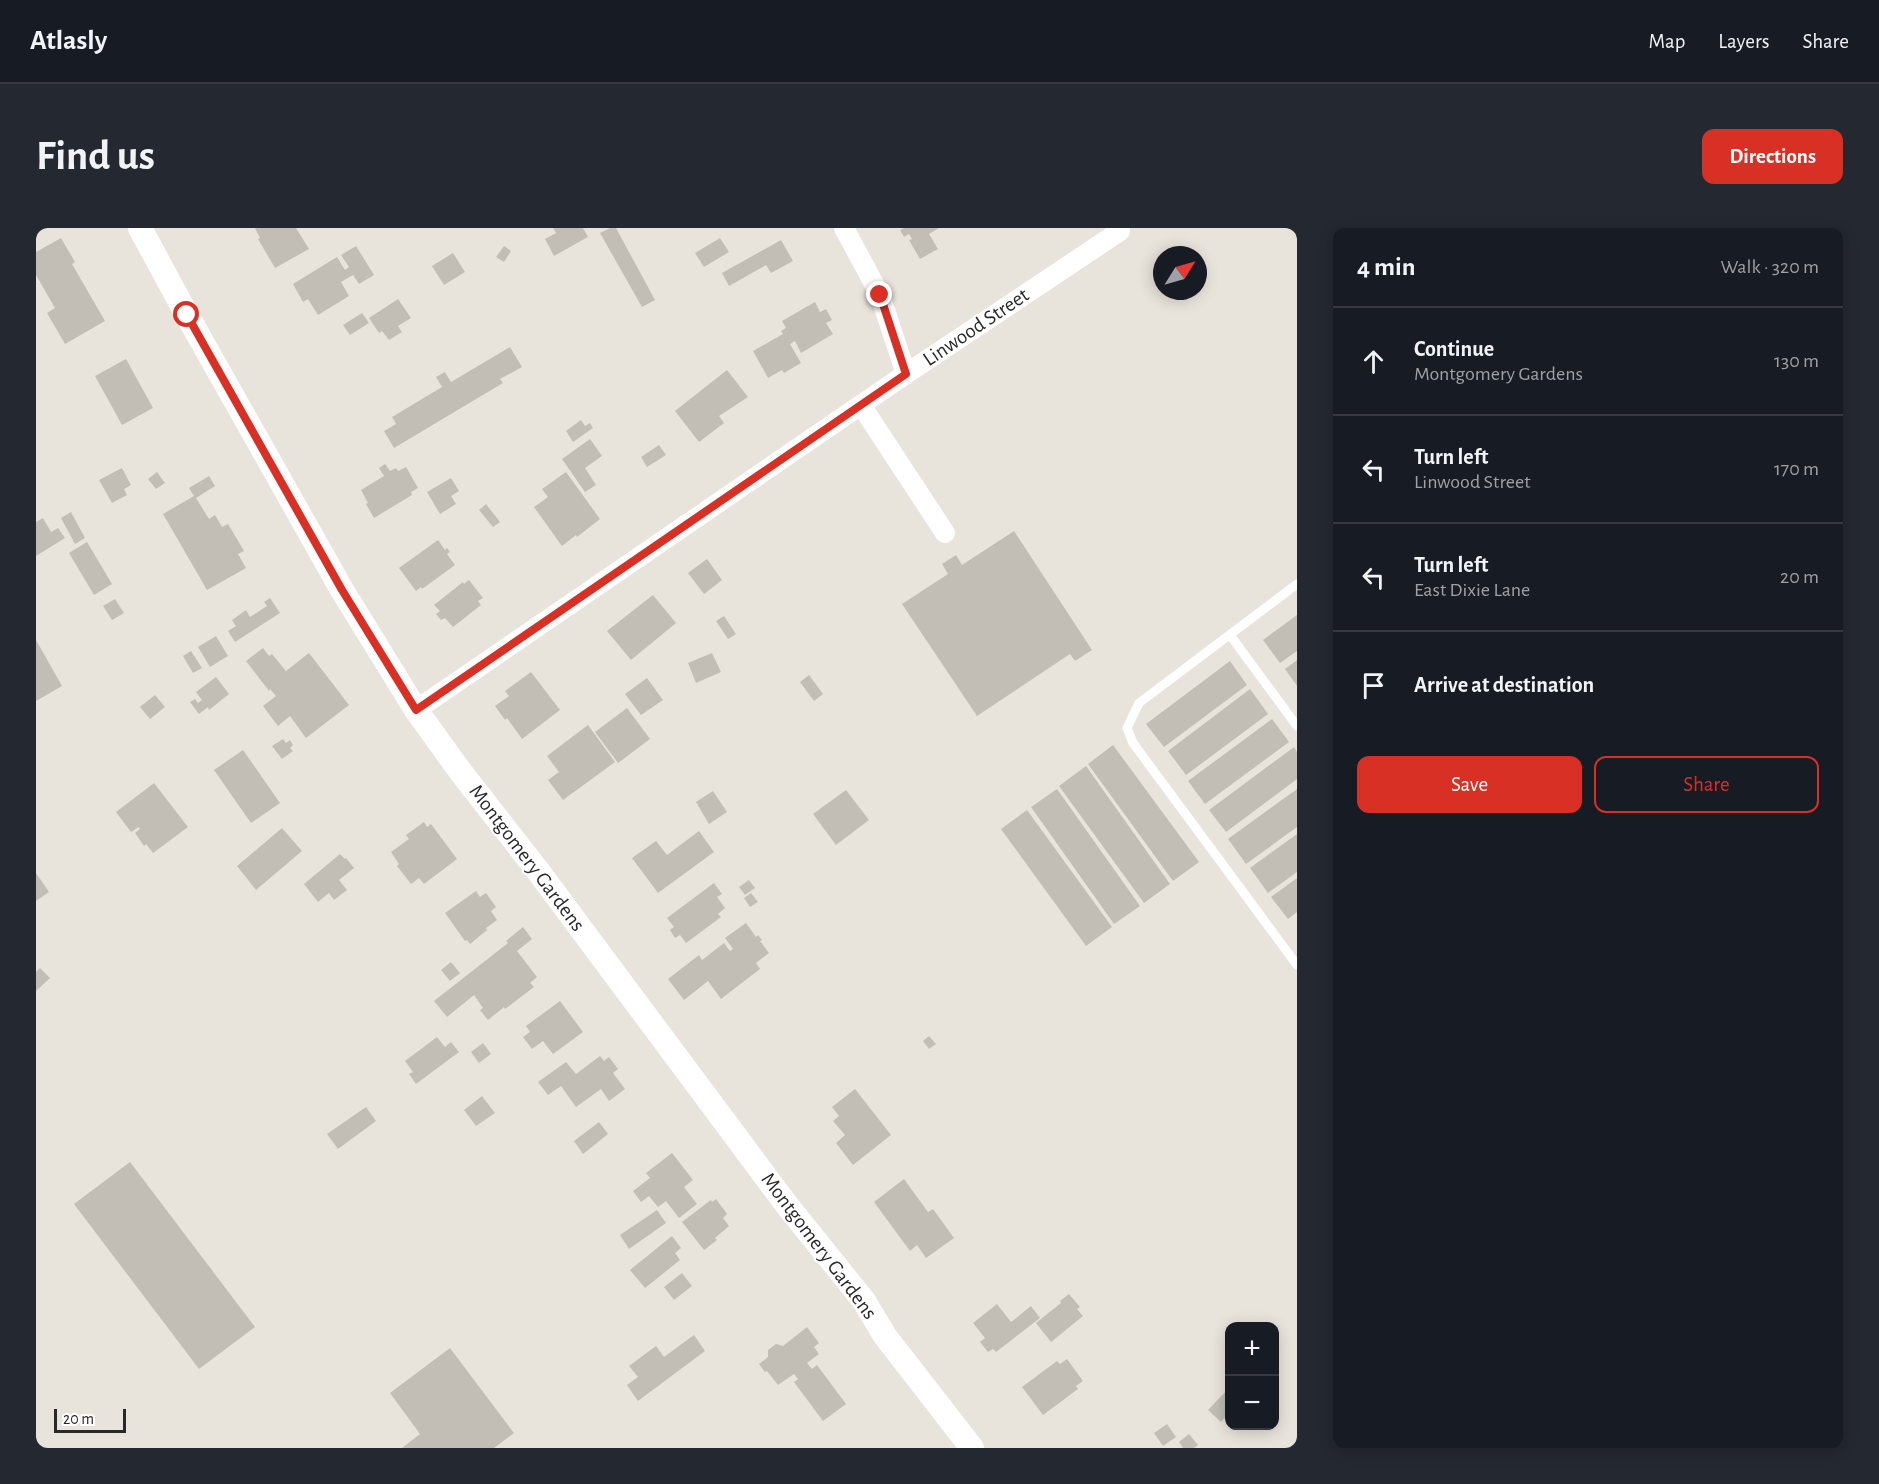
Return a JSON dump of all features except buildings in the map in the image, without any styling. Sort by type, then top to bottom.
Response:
[{"type":"street","name":"Montgomery Gardens","points":[[140,228],[342,590],[416,710],[786,1204],[864,1301],[885,1336],[972,1448]]},
{"type":"street","points":[[844,228],[880,295],[906,374]]},
{"type":"street","name":"Linwood Street","points":[[416,710],[906,374],[1120,231]]},
{"type":"street","points":[[861,405],[945,533]]},
{"type":"lane","points":[[1297,584],[1139,703],[1127,728],[1133,743],[1297,965]]},
{"type":"lane","points":[[1230,635],[1297,726]]},
{"type":"route","points":[[187,315],[342,590],[416,710],[906,374],[880,295]]}]
